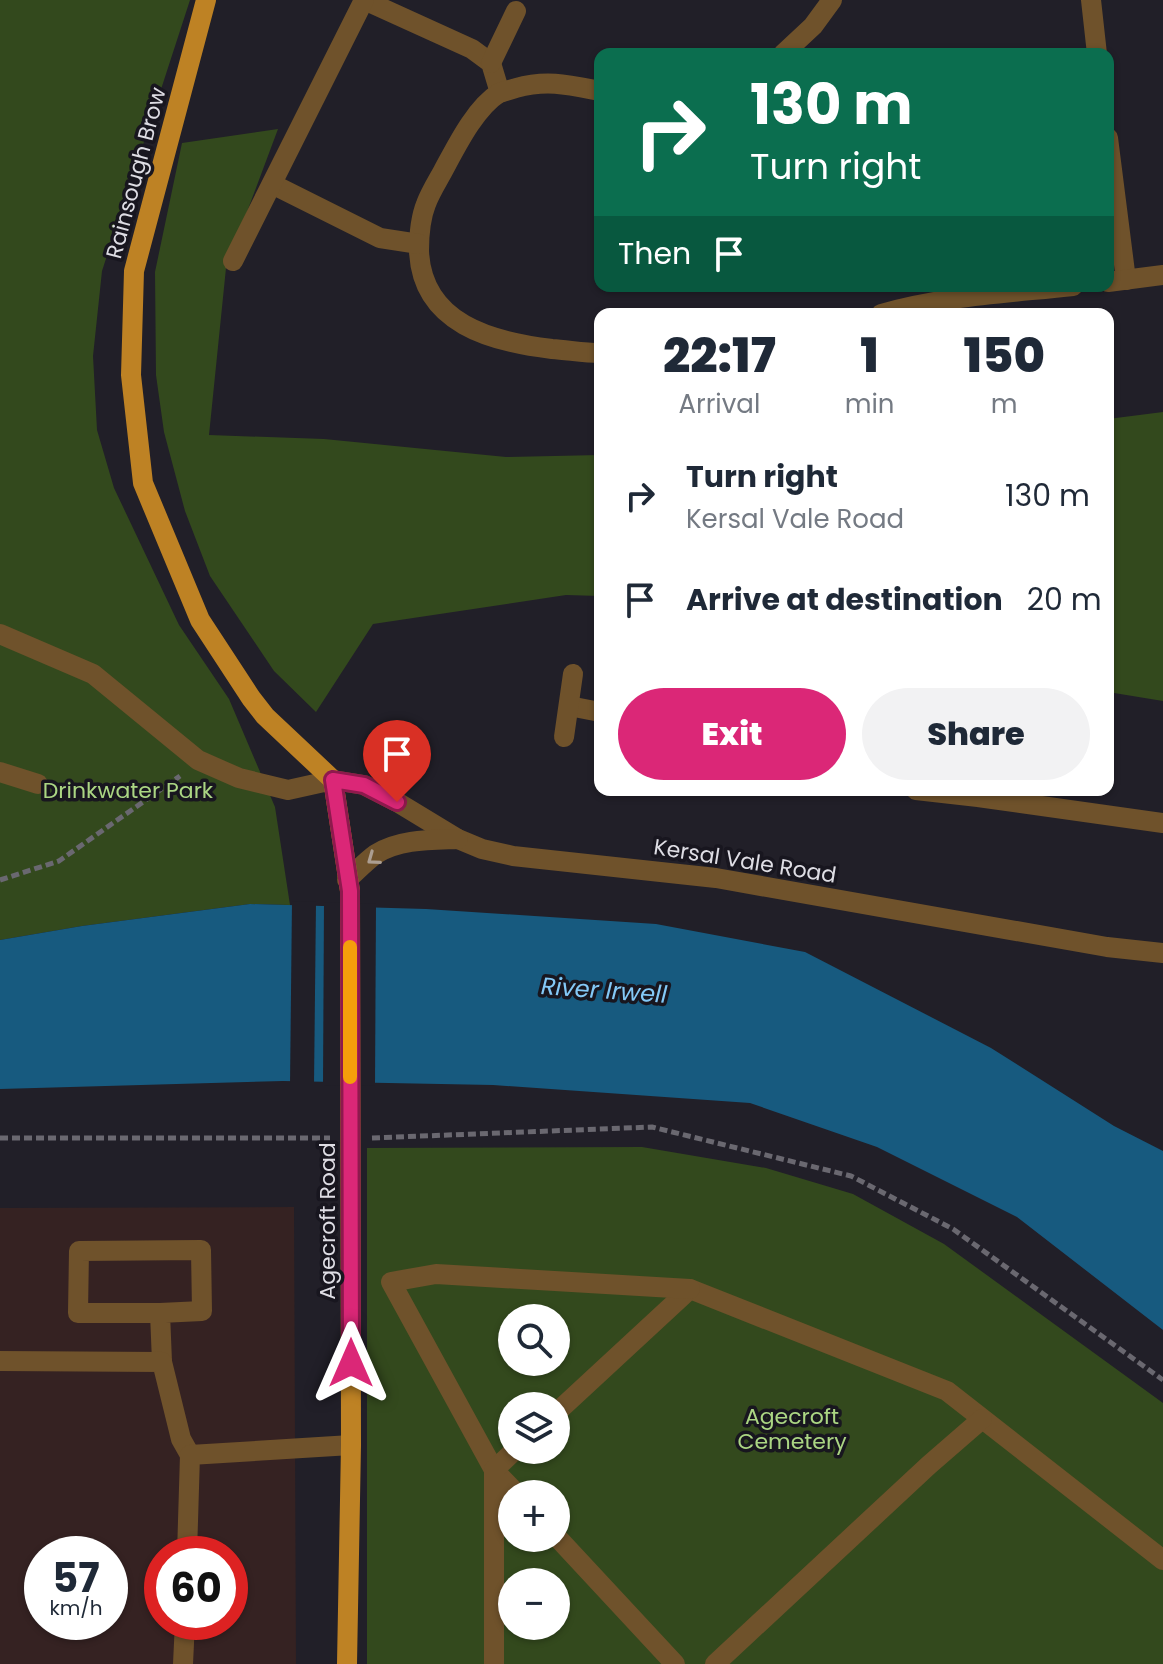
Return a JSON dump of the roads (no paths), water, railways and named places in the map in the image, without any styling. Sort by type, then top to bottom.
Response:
[{"type":"main road","name":"Rainsough Brow","points":[[206,0],[134,271],[131,375],[143,483],[200,620],[265,716],[333,780]]},
{"type":"main road","name":"Agecroft Road","points":[[333,780],[350,891],[351,1445],[347,1664]]},
{"type":"street","points":[[233,261],[364,0],[472,49],[491,63],[500,93]]},
{"type":"street","points":[[789,48],[813,26],[832,0]]},
{"type":"street","points":[[1091,0],[1096,48]]},
{"type":"street","points":[[491,63],[516,11]]},
{"type":"street","points":[[594,90],[560,82],[531,84],[500,93],[477,114],[426,201],[420,222],[419,244],[425,285],[448,313],[463,325],[506,342],[594,352]]},
{"type":"street","points":[[272,184],[380,238],[419,244]]},
{"type":"street","points":[[1114,233],[1117,281],[1163,275]]},
{"type":"street","points":[[903,308],[1018,292]]},
{"type":"street","points":[[0,634],[93,674],[198,760],[239,778],[288,790],[333,780]]},
{"type":"street","points":[[564,737],[573,674]]},
{"type":"street","points":[[569,706],[594,711]]},
{"type":"street","points":[[0,772],[38,784]]},
{"type":"street","name":"Kersal Vale Road","points":[[333,780],[364,785],[458,839],[482,849],[513,856],[716,878],[1107,947],[1163,953]]},
{"type":"street","points":[[969,796],[1163,823]]},
{"type":"street","points":[[347,880],[377,854],[394,846],[415,841],[458,839]]},
{"type":"street","points":[[201,1250],[202,1311],[160,1313],[78,1313],[79,1251],[201,1250]]},
{"type":"street","points":[[504,1480],[494,1470],[391,1282],[436,1274],[690,1289],[947,1391],[1163,1560]]},
{"type":"street","points":[[570,1400],[690,1289]]},
{"type":"street","points":[[160,1313],[162,1362],[181,1439],[190,1455],[188,1536]]},
{"type":"street","points":[[0,1361],[162,1362]]},
{"type":"street","points":[[715,1664],[982,1419]]},
{"type":"street","points":[[190,1455],[351,1445]]},
{"type":"street","points":[[494,1664],[494,1470],[500,1464]]},
{"type":"street","points":[[570,1551],[675,1664]]},
{"type":"street","points":[[183,1664],[184,1640]]},
{"type":"water","name":"River Irwell","points":[[250,904],[426,909],[656,924],[805,952],[991,1048],[1114,1126],[1163,1151],[1163,1330],[1017,1217],[877,1147],[750,1103],[493,1085],[283,1081],[0,1089],[0,940]]},
{"type":"park label","name":"Drinkwater Park","points":[[128,790]]},
{"type":"park label","name":"Agecroft Cemetery","points":[[792,1428]]}]
